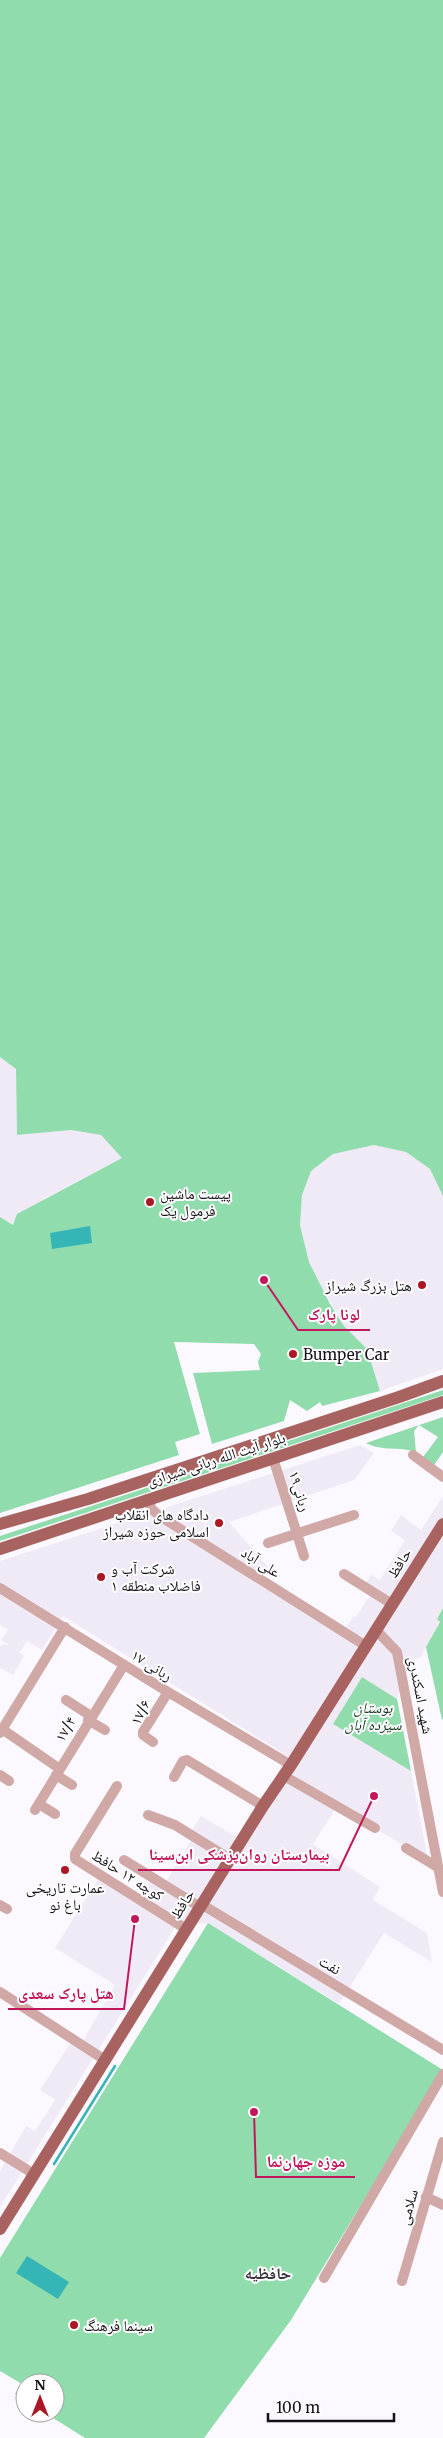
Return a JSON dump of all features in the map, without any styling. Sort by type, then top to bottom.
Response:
[{"type":"main road","name":"بلوار آیت الله ربانی شیرازی","points":[[0,1524],[88,1499],[443,1381]]},
{"type":"main road","name":"بلوار آیت الله ربانی شیرازی","points":[[0,1549],[147,1498],[443,1402]]},
{"type":"main road","name":"حافظ","points":[[0,2229],[262,1806],[287,1770],[443,1524]]},
{"type":"street","points":[[413,1455],[443,1477]]},
{"type":"street","name":"ربانی۱۹","points":[[274,1458],[304,1556]]},
{"type":"street","name":"علی آباد","points":[[147,1498],[152,1509],[158,1515],[366,1646]]},
{"type":"street","points":[[268,1543],[354,1516]]},
{"type":"street","points":[[344,1574],[392,1604]]},
{"type":"street","name":"ربانی ۱۷","points":[[0,1588],[168,1692],[375,1828]]},
{"type":"street","points":[[65,1627],[1,1731],[58,1772],[72,1785]]},
{"type":"street","name":"شهید اسکندری","points":[[376,1630],[398,1652],[443,1892]]},
{"type":"street","name":"۱۷/۴","points":[[55,1814],[37,1807],[89,1718],[124,1665]]},
{"type":"street","name":"۱۷/۶","points":[[153,1742],[143,1735],[143,1732],[168,1692]]},
{"type":"street","points":[[66,1700],[105,1730]]},
{"type":"street","points":[[174,1777],[184,1761],[187,1760],[262,1806]]},
{"type":"street","name":"کوچه ۱۲ حافظ","points":[[117,1786],[75,1854],[75,1859],[186,1929]]},
{"type":"street","points":[[148,1815],[175,1826],[230,1859]]},
{"type":"street","points":[[406,1848],[439,1868]]},
{"type":"street","name":"نفت","points":[[124,1860],[443,2050]]},
{"type":"street","points":[[0,1992],[105,2060]]},
{"type":"street","points":[[324,2278],[443,2074]]},
{"type":"street","name":"سلامی","points":[[402,2281],[443,2142]]},
{"type":"street","points":[[0,2153],[34,2174]]},
{"type":"street","points":[[426,2197],[443,2206]]},
{"type":"shaded area","points":[[0,1057],[16,1069],[17,1135],[71,1130],[101,1135],[122,1158],[45,1198],[13,1225],[0,1217]]},
{"type":"shaded area","points":[[375,1145],[406,1152],[430,1169],[443,1196],[443,1369],[380,1391],[367,1349],[344,1326],[320,1285],[309,1262],[300,1225],[302,1195],[311,1171],[333,1154]]},
{"type":"shaded area","points":[[360,1445],[374,1453],[354,1480],[229,1522],[269,1568],[264,1576],[346,1627],[354,1616],[356,1617],[371,1594],[365,1584],[371,1575],[380,1580],[405,1540],[391,1531],[401,1515],[421,1530],[443,1496],[443,1608],[437,1619],[440,1621],[421,1657],[407,1663],[397,1699],[362,1677],[333,1724],[411,1771],[428,1860],[378,1830],[380,1826],[340,1802],[313,1844],[380,1887],[373,1900],[427,1933],[432,1962],[384,1933],[339,2004],[208,1923],[176,1926],[0,2207],[0,2171],[26,2126],[35,2131],[55,2100],[40,2090],[69,2045],[84,2039],[115,1985],[55,1948],[98,1879],[137,1902],[150,1882],[167,1880],[194,1836],[190,1833],[201,1816],[243,1841],[294,1760],[63,1616],[42,1650],[27,1641],[20,1652],[13,1647],[24,1656],[13,1675],[0,1668],[0,1646],[4,1644],[9,1645],[1,1640],[8,1630],[0,1625],[0,1561]]},
{"type":"green space","points":[[0,0],[443,0],[443,1196],[430,1169],[406,1152],[374,1145],[333,1154],[311,1171],[302,1195],[300,1225],[309,1262],[330,1304],[344,1326],[367,1349],[380,1391],[322,1406],[320,1402],[307,1411],[290,1400],[284,1421],[212,1444],[193,1373],[260,1370],[258,1362],[261,1354],[254,1344],[174,1342],[200,1434],[175,1442],[179,1455],[0,1513],[0,1217],[13,1225],[17,1214],[122,1158],[101,1135],[71,1130],[17,1135],[16,1069],[0,1057]]},
{"type":"green space","points":[[443,1390],[443,1395],[0,1541],[0,1536]]},
{"type":"green space","points":[[443,1417],[443,1452],[434,1465],[423,1457],[438,1437],[419,1425]]},
{"type":"green space","points":[[419,1425],[414,1431],[416,1452],[373,1446],[366,1443]]},
{"type":"green space","points":[[443,1608],[442,1720],[426,1647],[440,1622],[437,1619]]},
{"type":"green space","name":"بوستان سیزده آبان","points":[[362,1677],[397,1699],[411,1771],[333,1724]]},
{"type":"green space","points":[[208,1923],[443,2070],[291,2320],[204,2438],[85,2438],[61,2423],[65,2423],[65,2373],[15,2373],[15,2380],[0,2371],[0,2258]]},
{"type":"water","points":[[90,1226],[92,1243],[52,1249],[50,1233]]},
{"type":"water","points":[[27,2256],[69,2282],[58,2299],[16,2273]]},
{"type":"waterway","points":[[54,2164],[115,2066]]},
{"type":"place","name":"پیست ماشین فرمول یک","points":[[150,1202]]},
{"type":"place","name":"لونا پارک","points":[[264,1280]]},
{"type":"place","name":"هتل بزرگ شیراز","points":[[422,1285]]},
{"type":"place","name":"Bumper Car","points":[[293,1354]]},
{"type":"place","name":"دادگاه های انقلاب اسلامی حوزه شیراز","points":[[219,1523]]},
{"type":"place","name":"شرکت آب و فاضلاب منطقه ۱","points":[[101,1577]]},
{"type":"place","name":"بیمارستان روان‌پزشکی ابن‌سینا","points":[[374,1796]]},
{"type":"place","name":"عمارت تاریخی باغ نو","points":[[65,1870]]},
{"type":"place","name":"هتل پارک سعدی","points":[[135,1919]]},
{"type":"place","name":"موزه جهان‌نما","points":[[254,2112]]},
{"type":"place","name":"سینما فرهنگ","points":[[74,2325]]},
{"type":"district","name":"حافظیه","points":[[268,2273]]}]
